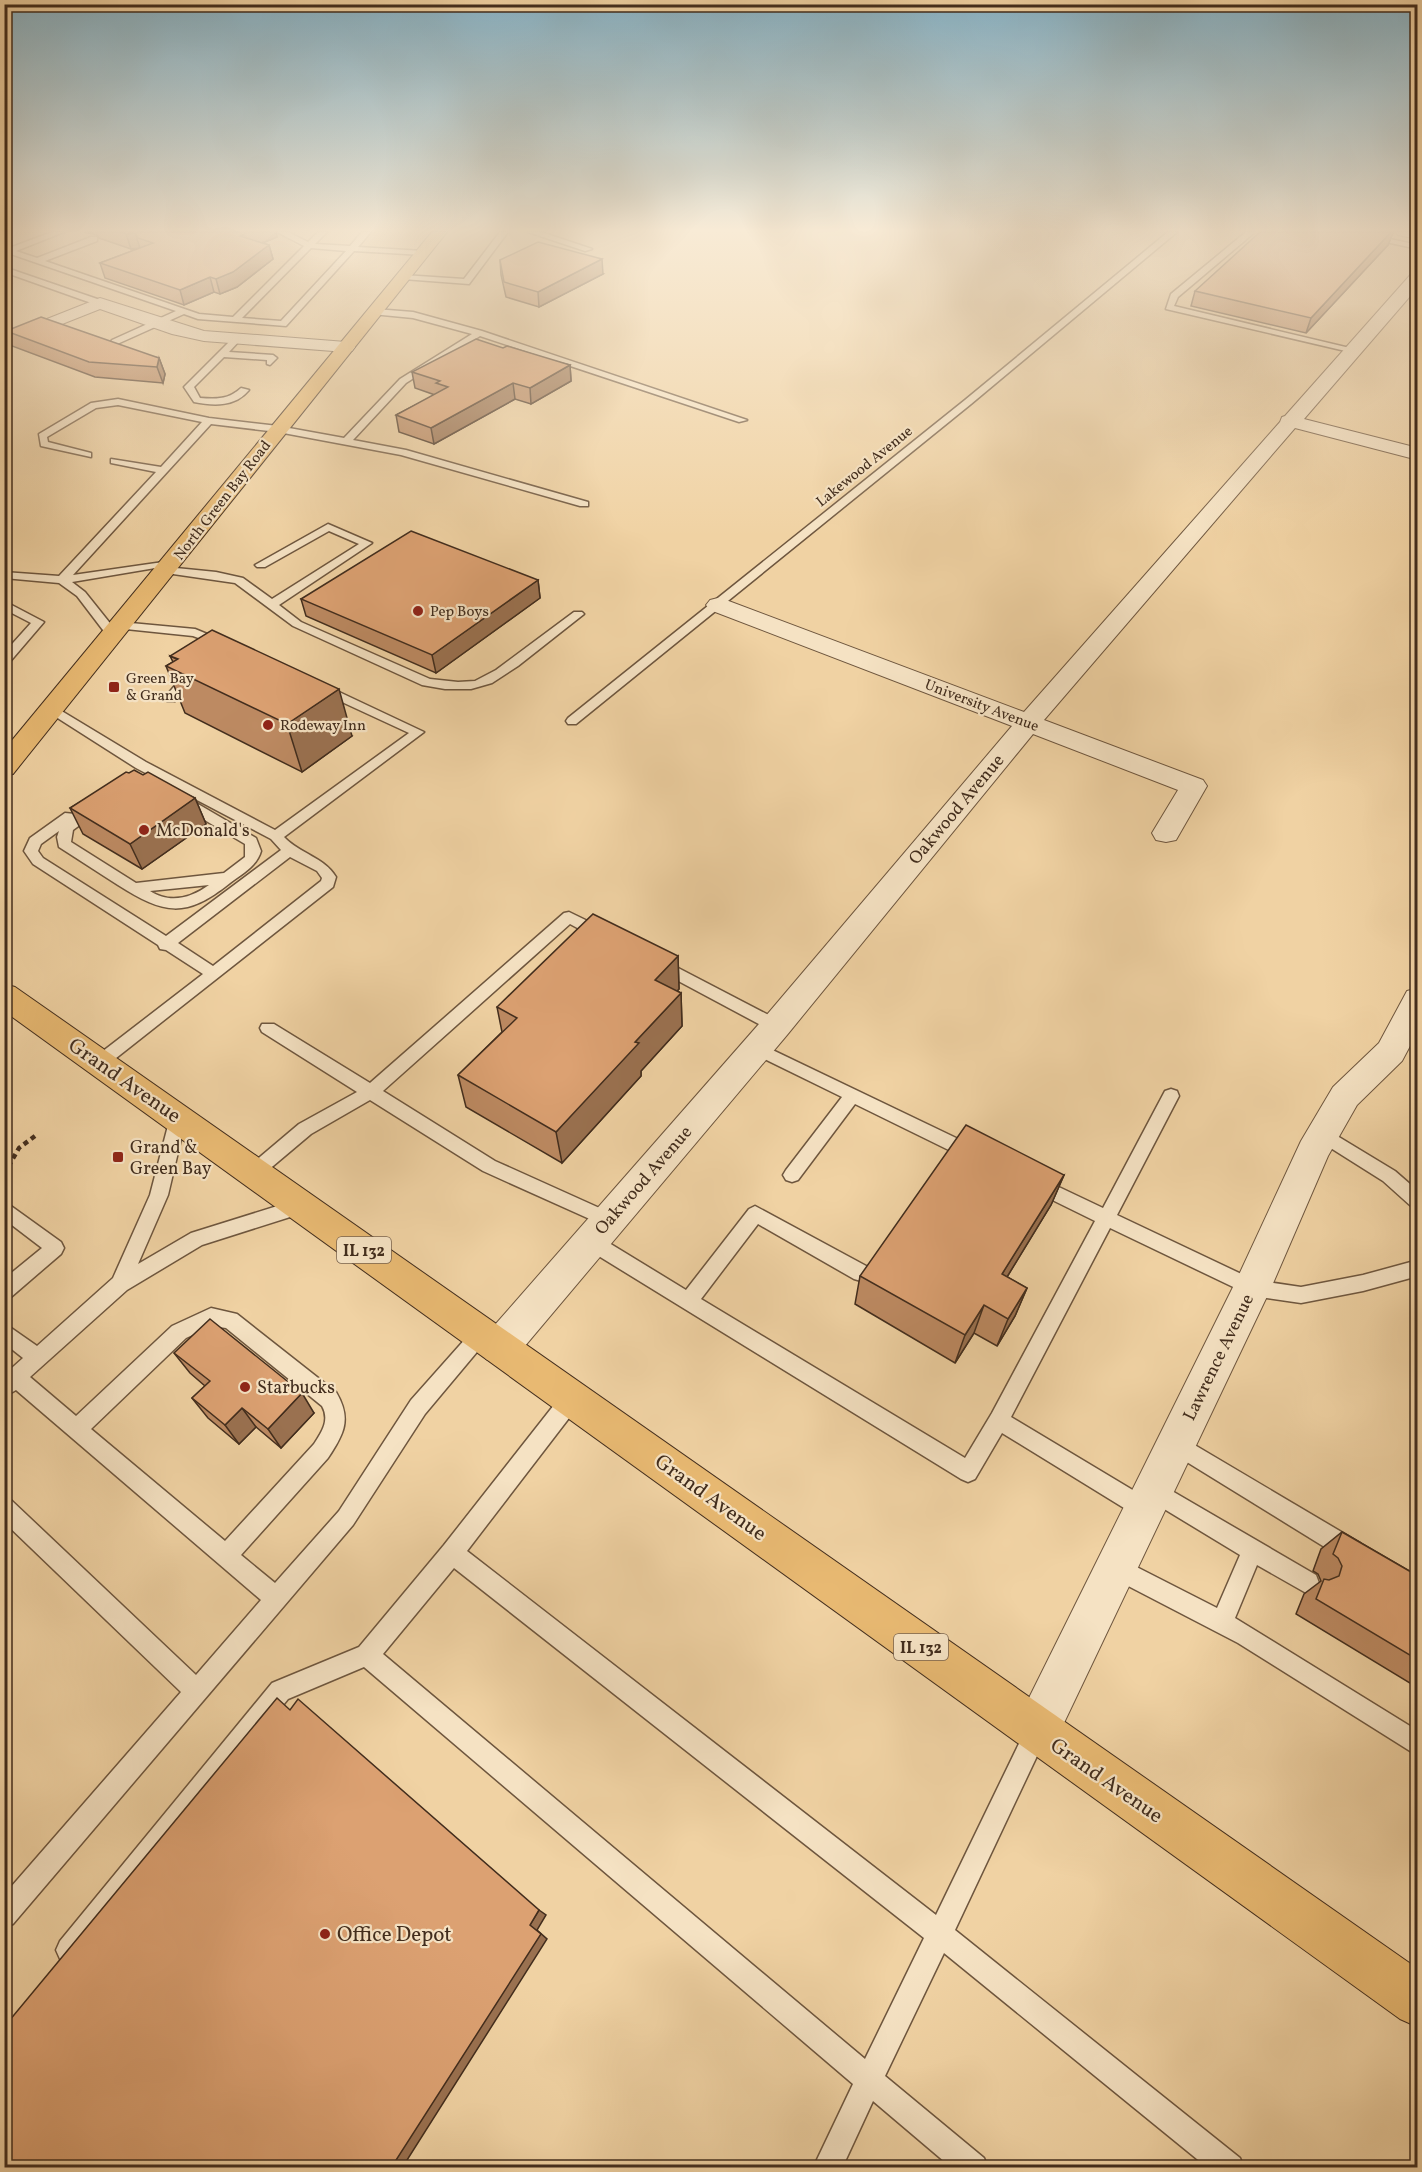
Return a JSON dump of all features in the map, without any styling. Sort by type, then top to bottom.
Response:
[{"type":"main road","name":"North Green Bay Road","points":[[4,768],[357,333]]},
{"type":"main road","name":"Grand Avenue","points":[[4,995],[1418,2001]]},
{"type":"street","points":[[4,342],[25,333]]},
{"type":"street","points":[[194,333],[237,339],[346,347]]},
{"type":"street","name":"Oakwood Avenue","points":[[491,1341],[609,1220],[776,1026],[1028,723],[1367,333]]},
{"type":"street","points":[[1289,421],[1418,454]]},
{"type":"street","name":"University Avenue","points":[[718,605],[1194,786],[1166,833]]},
{"type":"street","name":"Lawrence Avenue","points":[[1037,1730],[1252,1288],[1313,1151],[1345,1096],[1391,1052],[1418,999]]},
{"type":"lane","points":[[116,342],[135,333]]},
{"type":"lane","points":[[347,441],[404,381],[478,333]]},
{"type":"lane","points":[[480,333],[742,420]]},
{"type":"lane","name":"Lakewood Avenue","points":[[572,721],[1051,333]]},
{"type":"lane","points":[[1278,333],[1351,351]]},
{"type":"lane","points":[[237,339],[189,387],[197,399],[212,402],[233,400],[244,390]]},
{"type":"lane","points":[[222,354],[273,358],[270,362]]},
{"type":"lane","points":[[87,454],[44,444],[42,436],[78,413],[102,402],[118,402],[209,421],[279,429],[402,452],[584,504]]},
{"type":"lane","points":[[62,580],[209,421]]},
{"type":"lane","points":[[115,461],[162,470]]},
{"type":"lane","points":[[261,565],[328,527],[367,543],[272,605]]},
{"type":"lane","points":[[4,575],[62,580],[169,566],[239,580],[297,624],[426,682],[459,687],[488,681],[578,614]]},
{"type":"lane","points":[[62,580],[81,594],[116,631],[195,633],[213,644],[238,649]]},
{"type":"lane","points":[[4,604],[38,622],[4,661]]},
{"type":"lane","points":[[171,698],[197,665]]},
{"type":"lane","points":[[276,836],[418,732],[312,683]]},
{"type":"lane","points":[[51,711],[138,771],[251,841],[254,851],[252,859],[204,896],[180,903],[161,903],[64,844],[62,837],[70,824],[106,795],[35,841],[30,851],[38,861],[165,945],[214,974]]},
{"type":"lane","points":[[100,1062],[328,883],[328,877],[322,868],[289,851],[276,836],[138,771]]},
{"type":"lane","points":[[165,945],[289,851]]},
{"type":"lane","points":[[134,888],[228,878]]},
{"type":"lane","points":[[254,1172],[305,1129],[371,1092],[569,917],[610,939]]},
{"type":"lane","points":[[642,955],[776,1026]]},
{"type":"lane","points":[[268,1028],[489,1166],[609,1220]]},
{"type":"lane","points":[[756,1048],[989,1161]]},
{"type":"lane","points":[[792,1175],[853,1095]]},
{"type":"lane","points":[[590,1241],[968,1472],[999,1420],[1171,1096]]},
{"type":"lane","points":[[120,1284],[159,1195],[178,1118]]},
{"type":"lane","points":[[1324,1135],[1389,1176],[1418,1202]]},
{"type":"lane","points":[[1021,1176],[1252,1288],[1301,1295],[1363,1283],[1418,1268]]},
{"type":"lane","points":[[277,1599],[77,1429],[10,1383],[120,1284],[197,1239],[303,1206]]},
{"type":"lane","points":[[4,1208],[55,1248],[4,1291]]},
{"type":"lane","points":[[689,1301],[755,1214],[861,1273]]},
{"type":"lane","points":[[77,1429],[179,1332],[211,1317],[230,1320],[329,1399],[336,1408],[337,1420],[334,1432],[321,1451],[226,1556]]},
{"type":"lane","points":[[4,1331],[38,1358]]},
{"type":"lane","points":[[4,1915],[346,1518],[418,1407],[491,1341]]},
{"type":"lane","points":[[57,1965],[280,1691],[367,1655],[452,1553],[572,1398]]},
{"type":"lane","points":[[999,1420],[1148,1500],[1253,1550],[1308,1582]]},
{"type":"lane","points":[[1176,1444],[1367,1560]]},
{"type":"lane","points":[[4,1507],[198,1692]]},
{"type":"lane","points":[[1222,1623],[1253,1550]]},
{"type":"lane","points":[[452,1553],[940,1934],[1230,2168]]},
{"type":"lane","points":[[1115,1567],[1246,1635],[1418,1745]]},
{"type":"lane","points":[[367,1655],[974,2168]]},
{"type":"lane","points":[[827,2168],[1037,1730]]},
{"type":"path","points":[[4,1174],[19,1148],[35,1136]]},
{"type":"building","points":[[12,333],[88,333],[159,358],[157,367],[89,362]]},
{"type":"building","points":[[476,339],[570,365],[530,388],[513,383],[431,428],[396,415],[448,387],[436,383],[440,381],[412,372]]},
{"type":"building","name":"Pep Boys","points":[[411,531],[538,580],[432,655],[301,599]]},
{"type":"building","points":[[212,630],[339,689],[287,724],[166,666],[178,659],[170,656]]},
{"type":"building","points":[[134,770],[143,775],[148,772],[195,798],[130,844],[70,808],[126,772]]},
{"type":"building","points":[[593,914],[678,956],[655,980],[681,993],[635,1042],[639,1043],[556,1132],[458,1075],[517,1018],[497,1007]]},
{"type":"building","points":[[966,1125],[1064,1175],[1002,1274],[1027,1288],[1008,1319],[984,1305],[965,1335],[860,1276]]},
{"type":"building","name":"Starbucks","points":[[210,1319],[302,1393],[268,1429],[242,1408],[225,1425],[192,1398],[210,1381],[174,1353]]},
{"type":"building","points":[[1342,1532],[1418,1576],[1418,1660],[1316,1599],[1324,1579],[1329,1580],[1339,1576],[1342,1566],[1333,1554]]},
{"type":"building","name":"Office Depot","points":[[277,1698],[290,1710],[298,1699],[539,1910],[530,1925],[541,1934],[391,2168],[4,2168],[4,2027]]},
{"type":"place","name":"Pep Boys","points":[[418,611]]},
{"type":"place","name":"Green Bay & Grand","points":[[114,687]]},
{"type":"place","name":"Rodeway Inn","points":[[268,725]]},
{"type":"place","name":"McDonald's","points":[[144,830]]},
{"type":"place","name":"Grand & Green Bay","points":[[118,1157]]},
{"type":"place","name":"Starbucks","points":[[245,1387]]},
{"type":"place","name":"Office Depot","points":[[325,1934]]}]
